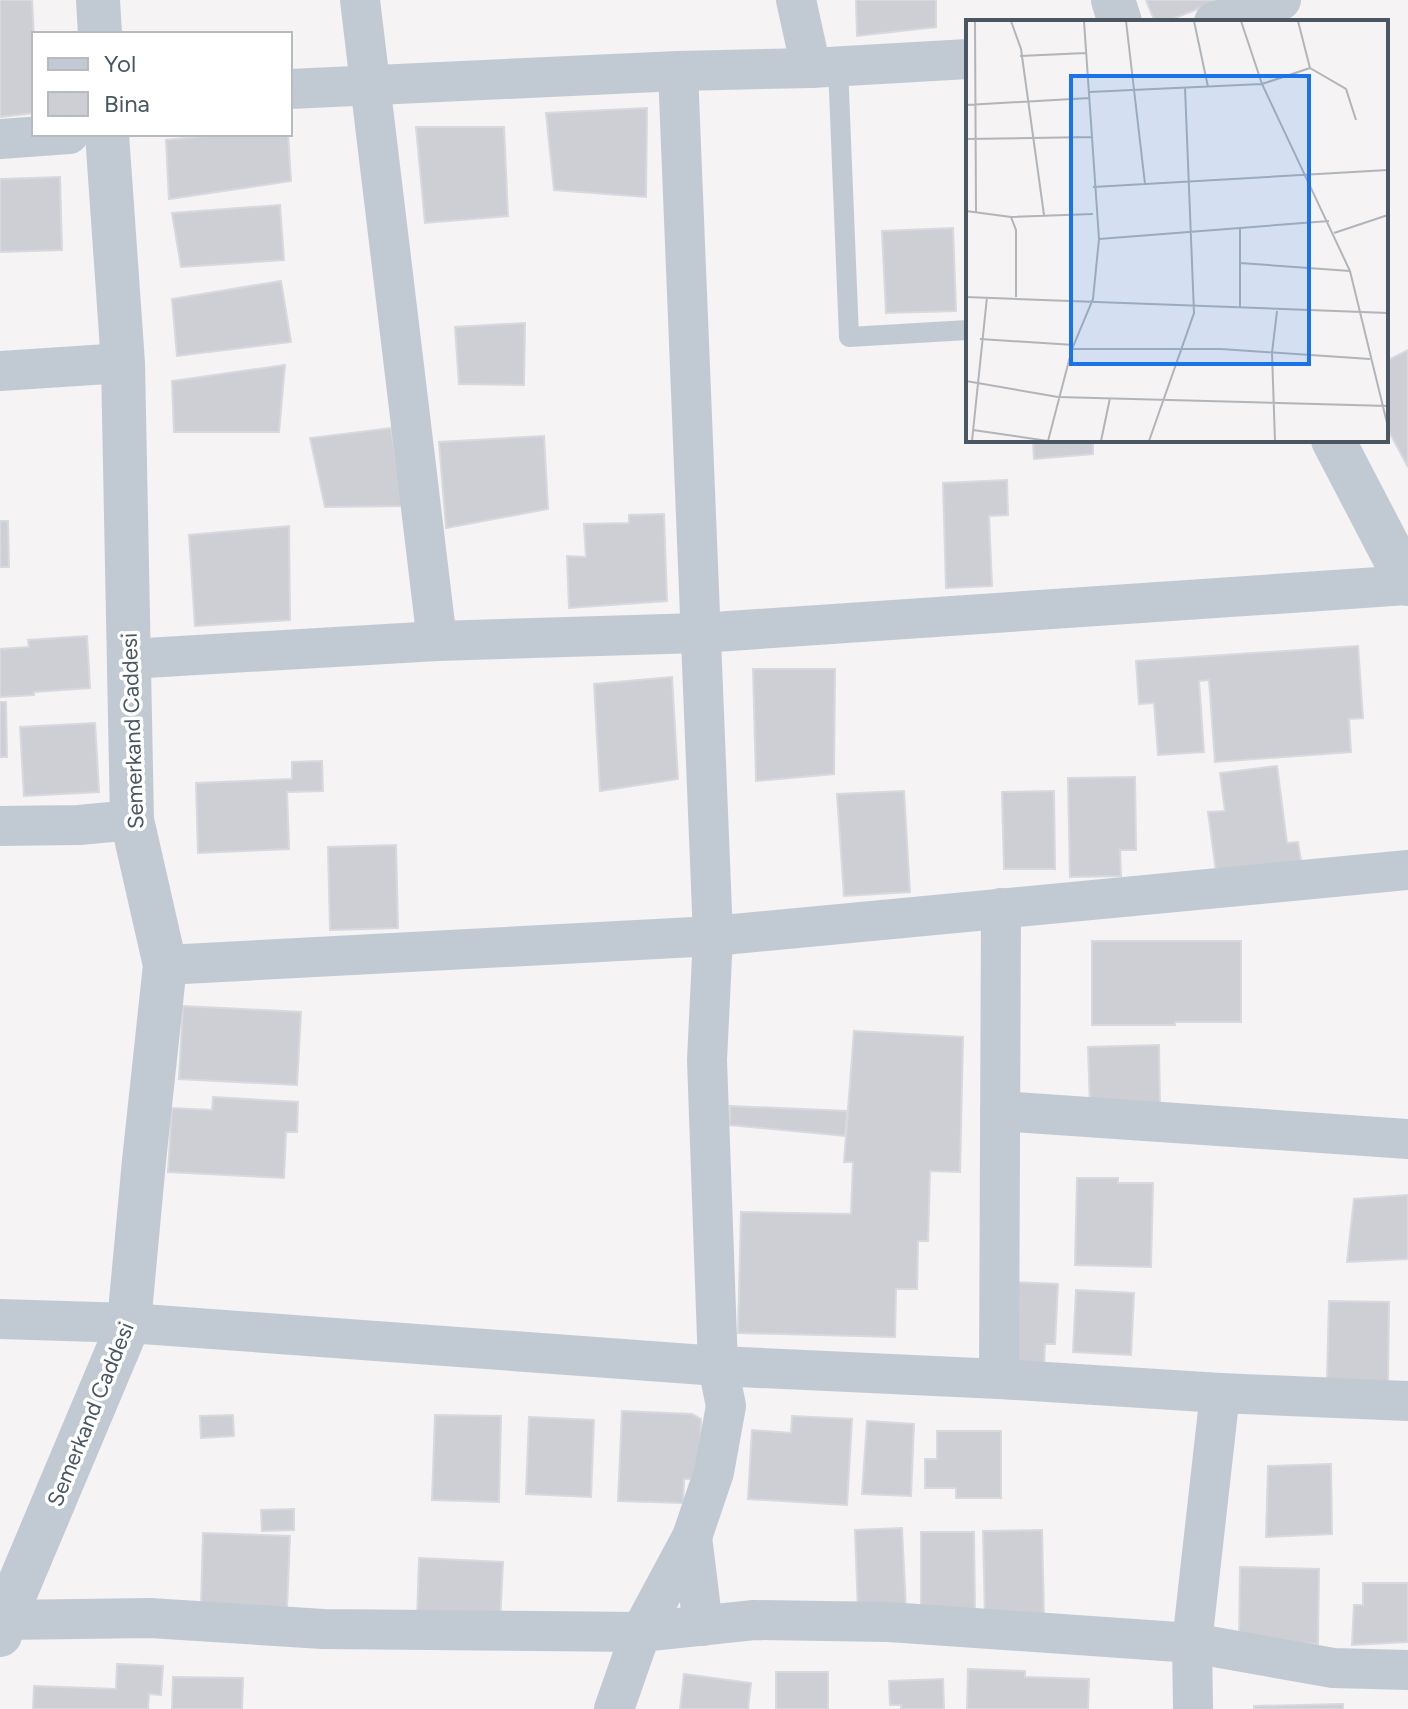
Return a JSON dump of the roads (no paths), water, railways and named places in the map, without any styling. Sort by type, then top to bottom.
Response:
[{"type":"street","points":[[98,0],[100,32]]},
{"type":"street","points":[[360,0],[437,641]]},
{"type":"street","points":[[796,0],[824,67]]},
{"type":"street","points":[[1113,0],[1119,20]]},
{"type":"street","points":[[1220,20],[1281,0]]},
{"type":"street","points":[[292,89],[966,59]]},
{"type":"street","points":[[614,1709],[641,1632],[692,1537],[714,1472],[726,1406],[718,1366],[707,1060],[713,936],[678,71]]},
{"type":"street","points":[[0,139],[41,136]]},
{"type":"street","name":"Semerkand Caddesi","points":[[5,1611],[129,1323],[165,965],[132,820],[123,363],[107,136]]},
{"type":"street","points":[[0,371],[123,363]]},
{"type":"street","points":[[129,659],[437,641],[700,633],[1408,584],[1334,442]]},
{"type":"street","points":[[0,826],[79,825],[132,820]]},
{"type":"street","points":[[165,965],[713,936],[1408,870]]},
{"type":"street","points":[[999,1379],[1001,908]]},
{"type":"street","points":[[1000,1111],[1408,1139]]},
{"type":"street","points":[[0,1319],[129,1323],[718,1366],[1408,1401]]},
{"type":"street","points":[[1193,1709],[1192,1643],[1220,1393]]},
{"type":"street","points":[[692,1537],[703,1626]]},
{"type":"street","points":[[5,1611],[323,1629],[641,1632],[754,1620],[889,1622],[1192,1643],[1333,1668],[1408,1670]]},
{"type":"lane","points":[[824,67],[849,337],[966,330]]}]
